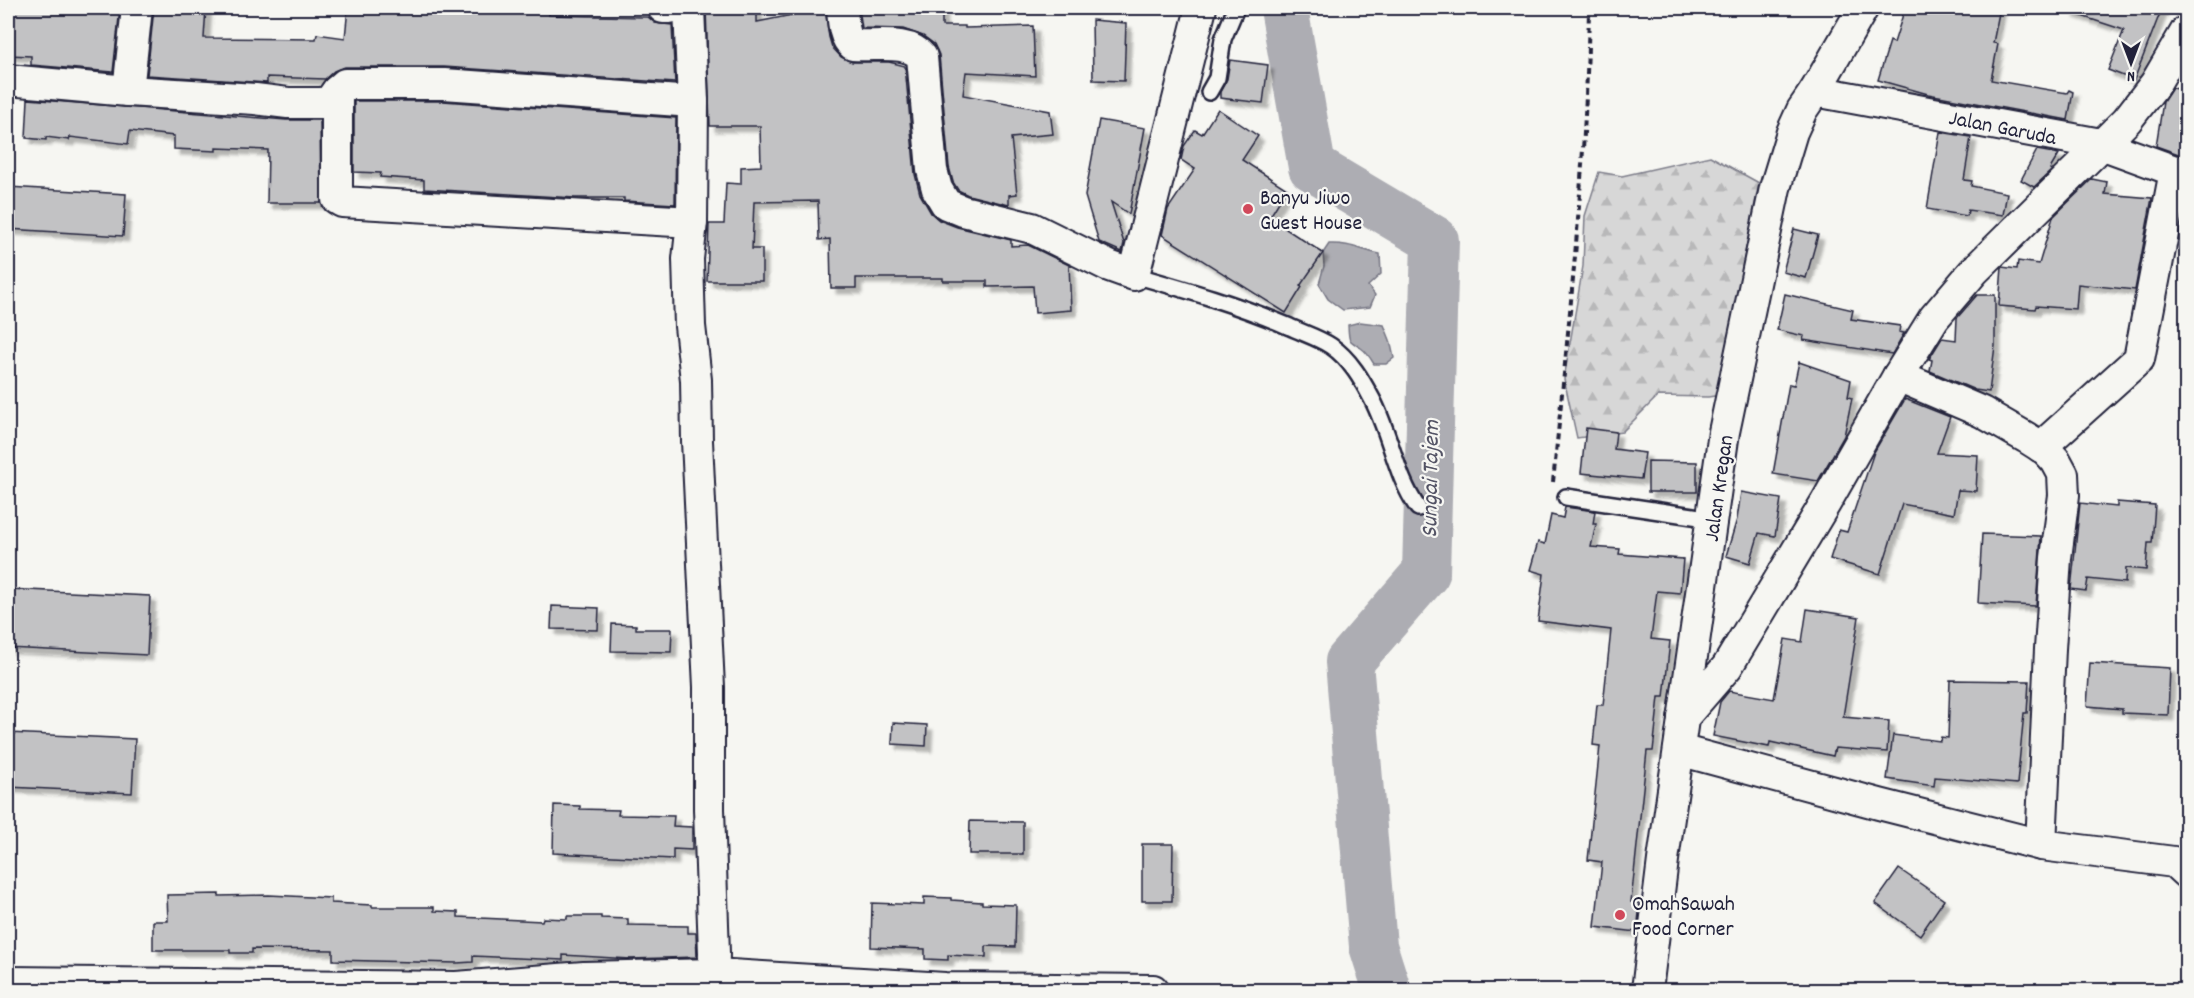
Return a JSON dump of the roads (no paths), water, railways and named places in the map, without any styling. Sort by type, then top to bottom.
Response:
[{"type":"street","points":[[128,92],[137,8]]},
{"type":"street","points":[[663,8],[670,8]]},
{"type":"street","points":[[689,8],[693,102],[692,222],[688,259],[690,326],[696,380],[709,687],[709,809],[714,982]]},
{"type":"street","points":[[842,8],[849,43],[860,46],[905,47],[916,51],[922,57],[932,170],[937,189],[946,204],[963,211],[1032,228],[1108,266],[1134,275],[1201,8]]},
{"type":"street","name":"Jalan Kregan","points":[[1647,990],[1724,432],[1775,188],[1792,132],[1802,110],[1863,8]]},
{"type":"street","points":[[1683,718],[1727,667],[1748,628],[1826,502],[1934,318],[1974,271],[2127,120],[2155,84],[2187,31]]},
{"type":"street","points":[[8,80],[128,92],[288,103],[328,103],[345,84],[444,84],[693,102]]},
{"type":"street","points":[[337,91],[337,199],[342,202],[692,222]]},
{"type":"street","name":"Jalan Garuda","points":[[1815,91],[2101,144],[2181,173]]},
{"type":"street","points":[[2041,447],[2139,359],[2181,173]]},
{"type":"street","points":[[1898,376],[1982,412],[2041,447],[2056,461],[2063,474],[2064,484],[2055,569],[2041,845]]},
{"type":"street","points":[[1679,750],[2041,845],[2182,860]]},
{"type":"street","points":[[8,982],[140,988],[456,989],[584,977],[944,989],[1153,990]]},
{"type":"lane","points":[[1209,92],[1217,78],[1223,39],[1236,8]]},
{"type":"lane","points":[[1134,275],[1231,303],[1331,346],[1344,357],[1360,377],[1373,401],[1402,481],[1418,508]]},
{"type":"lane","points":[[1566,497],[1713,519]]},
{"type":"waterway","name":"Sungai Tajem","points":[[1284,8],[1312,167],[1435,240],[1426,573],[1349,662],[1373,946],[1387,990]]},
{"type":"place","name":"Banyu Jiwo Guest House","points":[[1248,209]]},
{"type":"place","name":"OmahSawah Food Corner","points":[[1620,915]]}]
